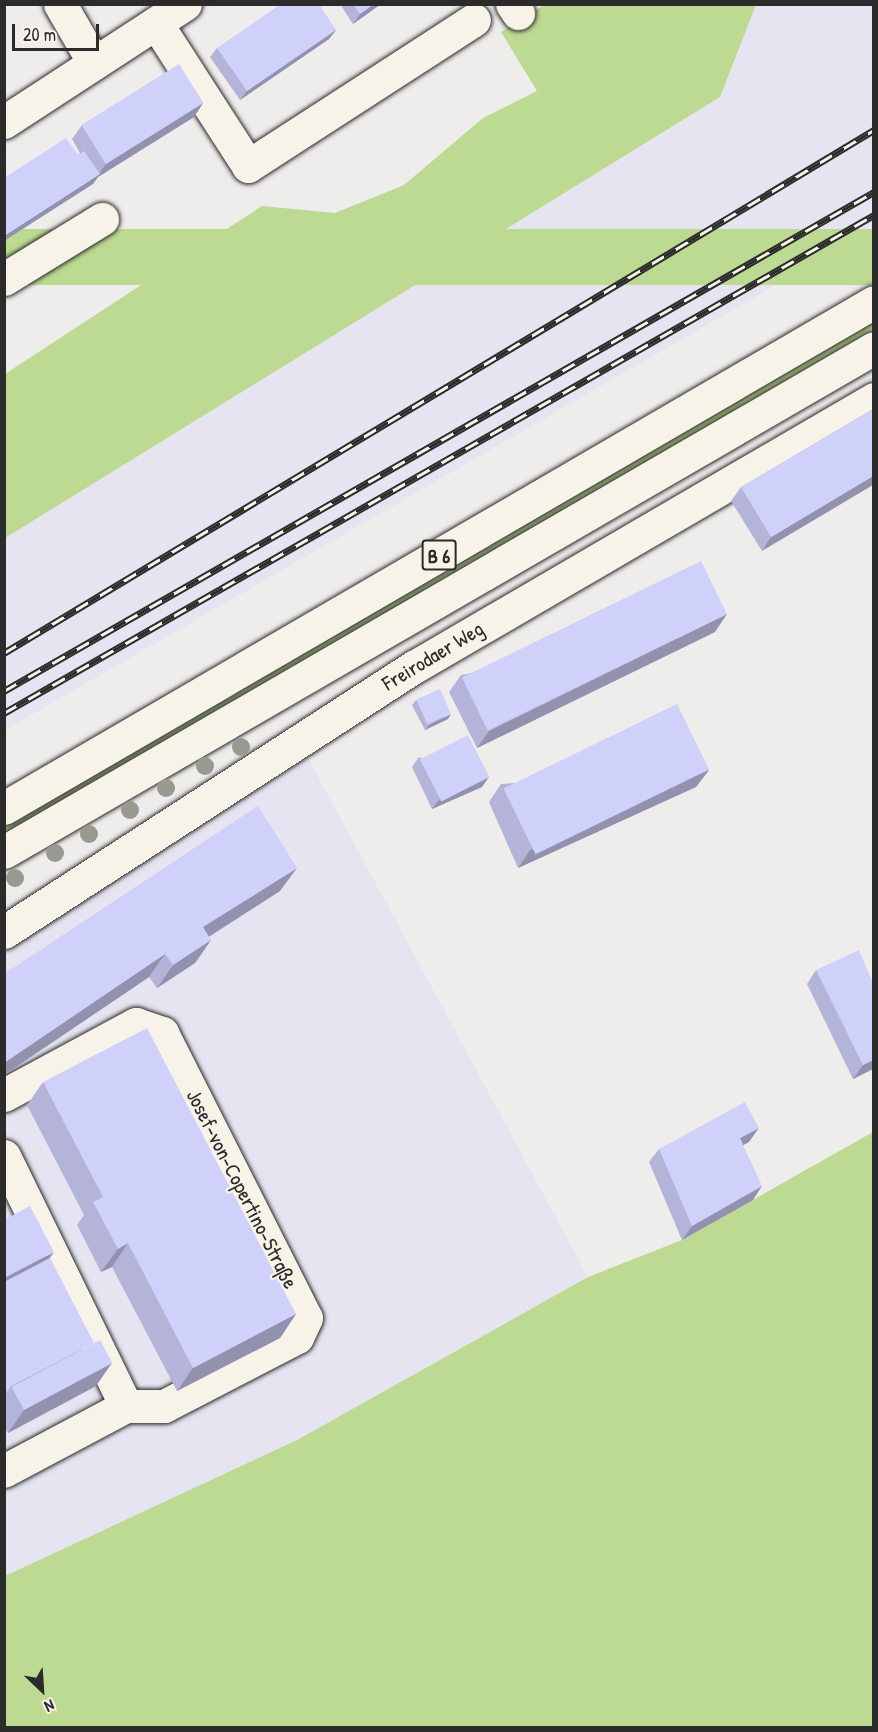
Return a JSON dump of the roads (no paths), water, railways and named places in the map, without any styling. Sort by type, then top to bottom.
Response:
[{"type":"street","points":[[60,4],[94,63]]},
{"type":"street","points":[[4,122],[185,4]]},
{"type":"street","points":[[156,23],[248,166],[474,20]]},
{"type":"street","points":[[4,279],[102,219]]},
{"type":"street","name":"B 6","points":[[4,808],[873,302]]},
{"type":"street","name":"B 6","points":[[4,852],[873,348]]},
{"type":"street","name":"Freirodaer Weg","points":[[4,932],[414,667],[873,399]]},
{"type":"street","name":"Josef-von-Copertino-Straße","points":[[4,1095],[136,1024],[162,1033],[304,1310],[297,1337],[164,1406],[126,1406],[4,1471]]},
{"type":"street","points":[[4,1156],[126,1406]]},
{"type":"railway","points":[[4,653],[874,130]]},
{"type":"railway","points":[[4,691],[874,192]]},
{"type":"railway","points":[[4,713],[874,215]]}]
